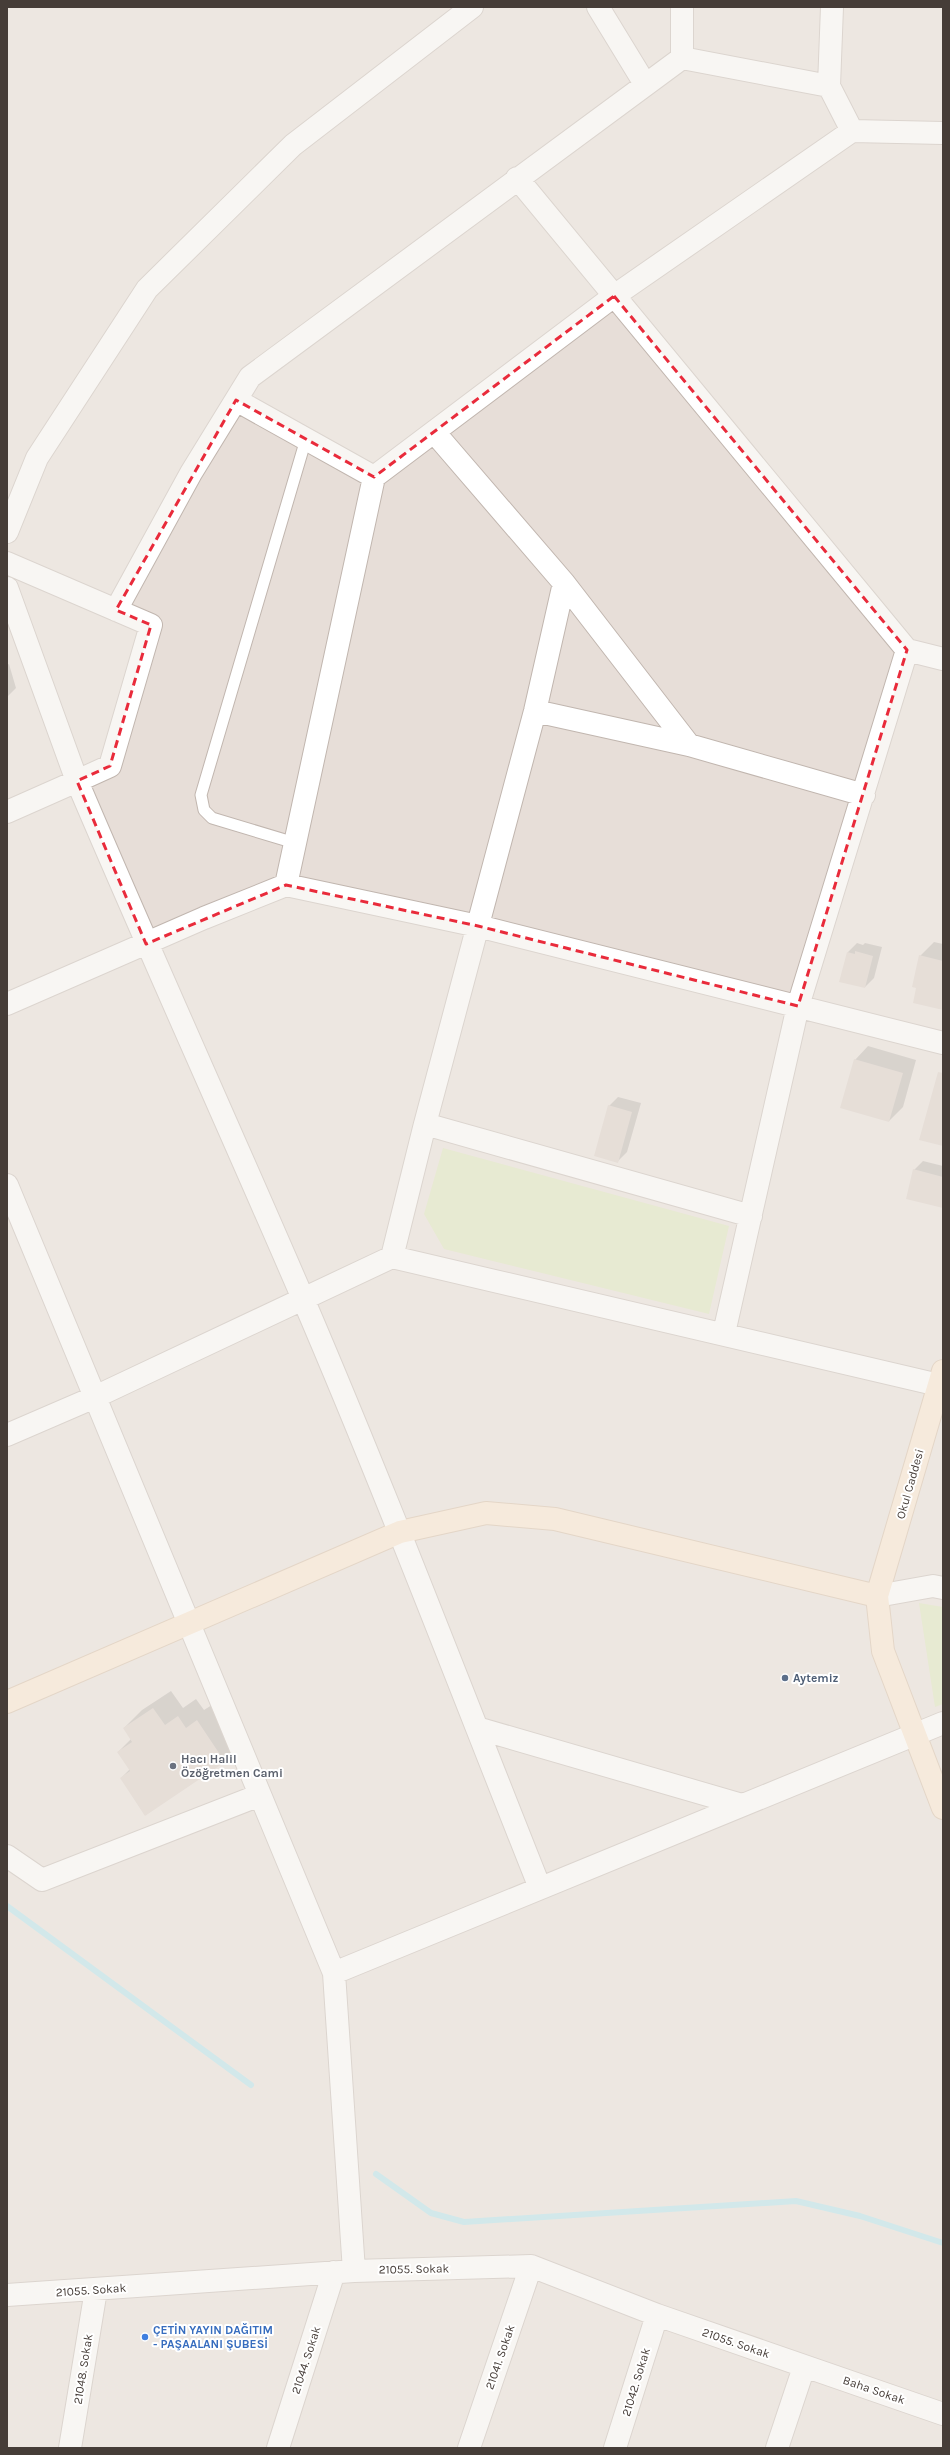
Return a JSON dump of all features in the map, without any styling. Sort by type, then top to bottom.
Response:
[{"type":"street","points":[[7,532],[37,458],[147,289],[294,145],[472,7]]},
{"type":"street","points":[[598,7],[645,84]]},
{"type":"street","points":[[682,7],[682,58]]},
{"type":"street","points":[[832,7],[829,86],[852,131]]},
{"type":"street","points":[[116,610],[192,473],[250,377],[517,178],[682,58],[829,86]]},
{"type":"street","points":[[286,885],[374,477],[614,296],[852,131],[943,133]]},
{"type":"street","points":[[517,178],[907,650],[943,659]]},
{"type":"street","points":[[236,400],[374,477]]},
{"type":"street","points":[[434,432],[564,583],[689,745]]},
{"type":"street","points":[[7,563],[151,625],[110,766],[7,812]]},
{"type":"street","points":[[392,1257],[425,1124],[535,711],[564,583]]},
{"type":"street","points":[[7,588],[77,780],[146,944],[303,1300],[400,1532],[540,1888]]},
{"type":"street","points":[[724,1333],[798,1006],[864,795],[907,650]]},
{"type":"street","points":[[535,711],[689,745],[864,795]]},
{"type":"street","points":[[7,1004],[286,885],[478,926],[943,1043]]},
{"type":"street","points":[[425,1124],[751,1216]]},
{"type":"street","points":[[7,1185],[334,1973],[344,2271]]},
{"type":"street","points":[[7,1435],[95,1397],[392,1257],[942,1381]]},
{"type":"street","name":"Okul Caddesi","points":[[877,1596],[942,1381]]},
{"type":"street","points":[[7,1702],[400,1532],[486,1513],[554,1519],[877,1596],[933,1586],[943,1588]]},
{"type":"street","points":[[877,1596],[883,1651],[913,1735],[943,1808]]},
{"type":"street","points":[[334,1973],[943,1723]]},
{"type":"street","points":[[476,1728],[742,1805]]},
{"type":"street","points":[[7,1856],[42,1880],[260,1795]]},
{"type":"street","name":"21055. Sokak","points":[[7,2296],[344,2271],[531,2266],[657,2315],[804,2367]]},
{"type":"street","name":"21041. Sokak","points":[[469,2448],[531,2266]]},
{"type":"street","name":"21044. Sokak","points":[[278,2448],[344,2271]]},
{"type":"street","name":"21048. Sokak","points":[[70,2448],[96,2290]]},
{"type":"street","name":"21042. Sokak","points":[[615,2448],[657,2315]]},
{"type":"street","points":[[777,2448],[804,2367]]},
{"type":"street","name":"Baha Sokak","points":[[804,2367],[943,2414]]},
{"type":"lane","points":[[295,843],[212,818],[204,810],[201,795],[306,439]]},
{"type":"highlighted area","points":[[614,296],[907,650],[798,1006],[478,926],[286,885],[146,944],[77,781],[110,766],[151,625],[116,610],[236,400],[374,477]]},
{"type":"shaded area","points":[[7,7],[943,7],[943,2448],[7,2448]]},
{"type":"green space","points":[[443,1148],[729,1226],[709,1314],[444,1249],[424,1214]]},
{"type":"green space","points":[[919,1603],[943,1607],[943,1704],[935,1707]]},
{"type":"building","points":[[855,951],[873,956],[865,988],[839,982],[847,952],[855,954]]},
{"type":"building","points":[[919,955],[943,961],[943,1010],[913,1003],[916,988],[912,987]]},
{"type":"building","points":[[854,1059],[903,1073],[889,1122],[840,1108]]},
{"type":"building","points":[[938,1072],[943,1073],[943,1146],[919,1140]]},
{"type":"building","points":[[608,1105],[632,1112],[618,1163],[594,1156]]},
{"type":"building","points":[[913,1169],[943,1177],[943,1208],[906,1199]]},
{"type":"building","name":"Hacı Halil Özöğretmen Cami","points":[[153,1708],[165,1725],[178,1716],[186,1728],[197,1720],[225,1762],[145,1816],[120,1778],[130,1771],[117,1752],[132,1742],[123,1728]]},
{"type":"waterway","points":[[7,1906],[251,2085]]},
{"type":"waterway","points":[[376,2174],[431,2213],[464,2222],[796,2201],[860,2216],[943,2243]]},
{"type":"place","name":"Aytemiz","points":[[785,1678]]},
{"type":"place","name":"Hacı Halil Özöğretmen Cami","points":[[173,1766]]},
{"type":"place","name":"ÇETİN YAYIN DAĞITIM - PAŞAALANI ŞUBESİ","points":[[145,2337]]}]
